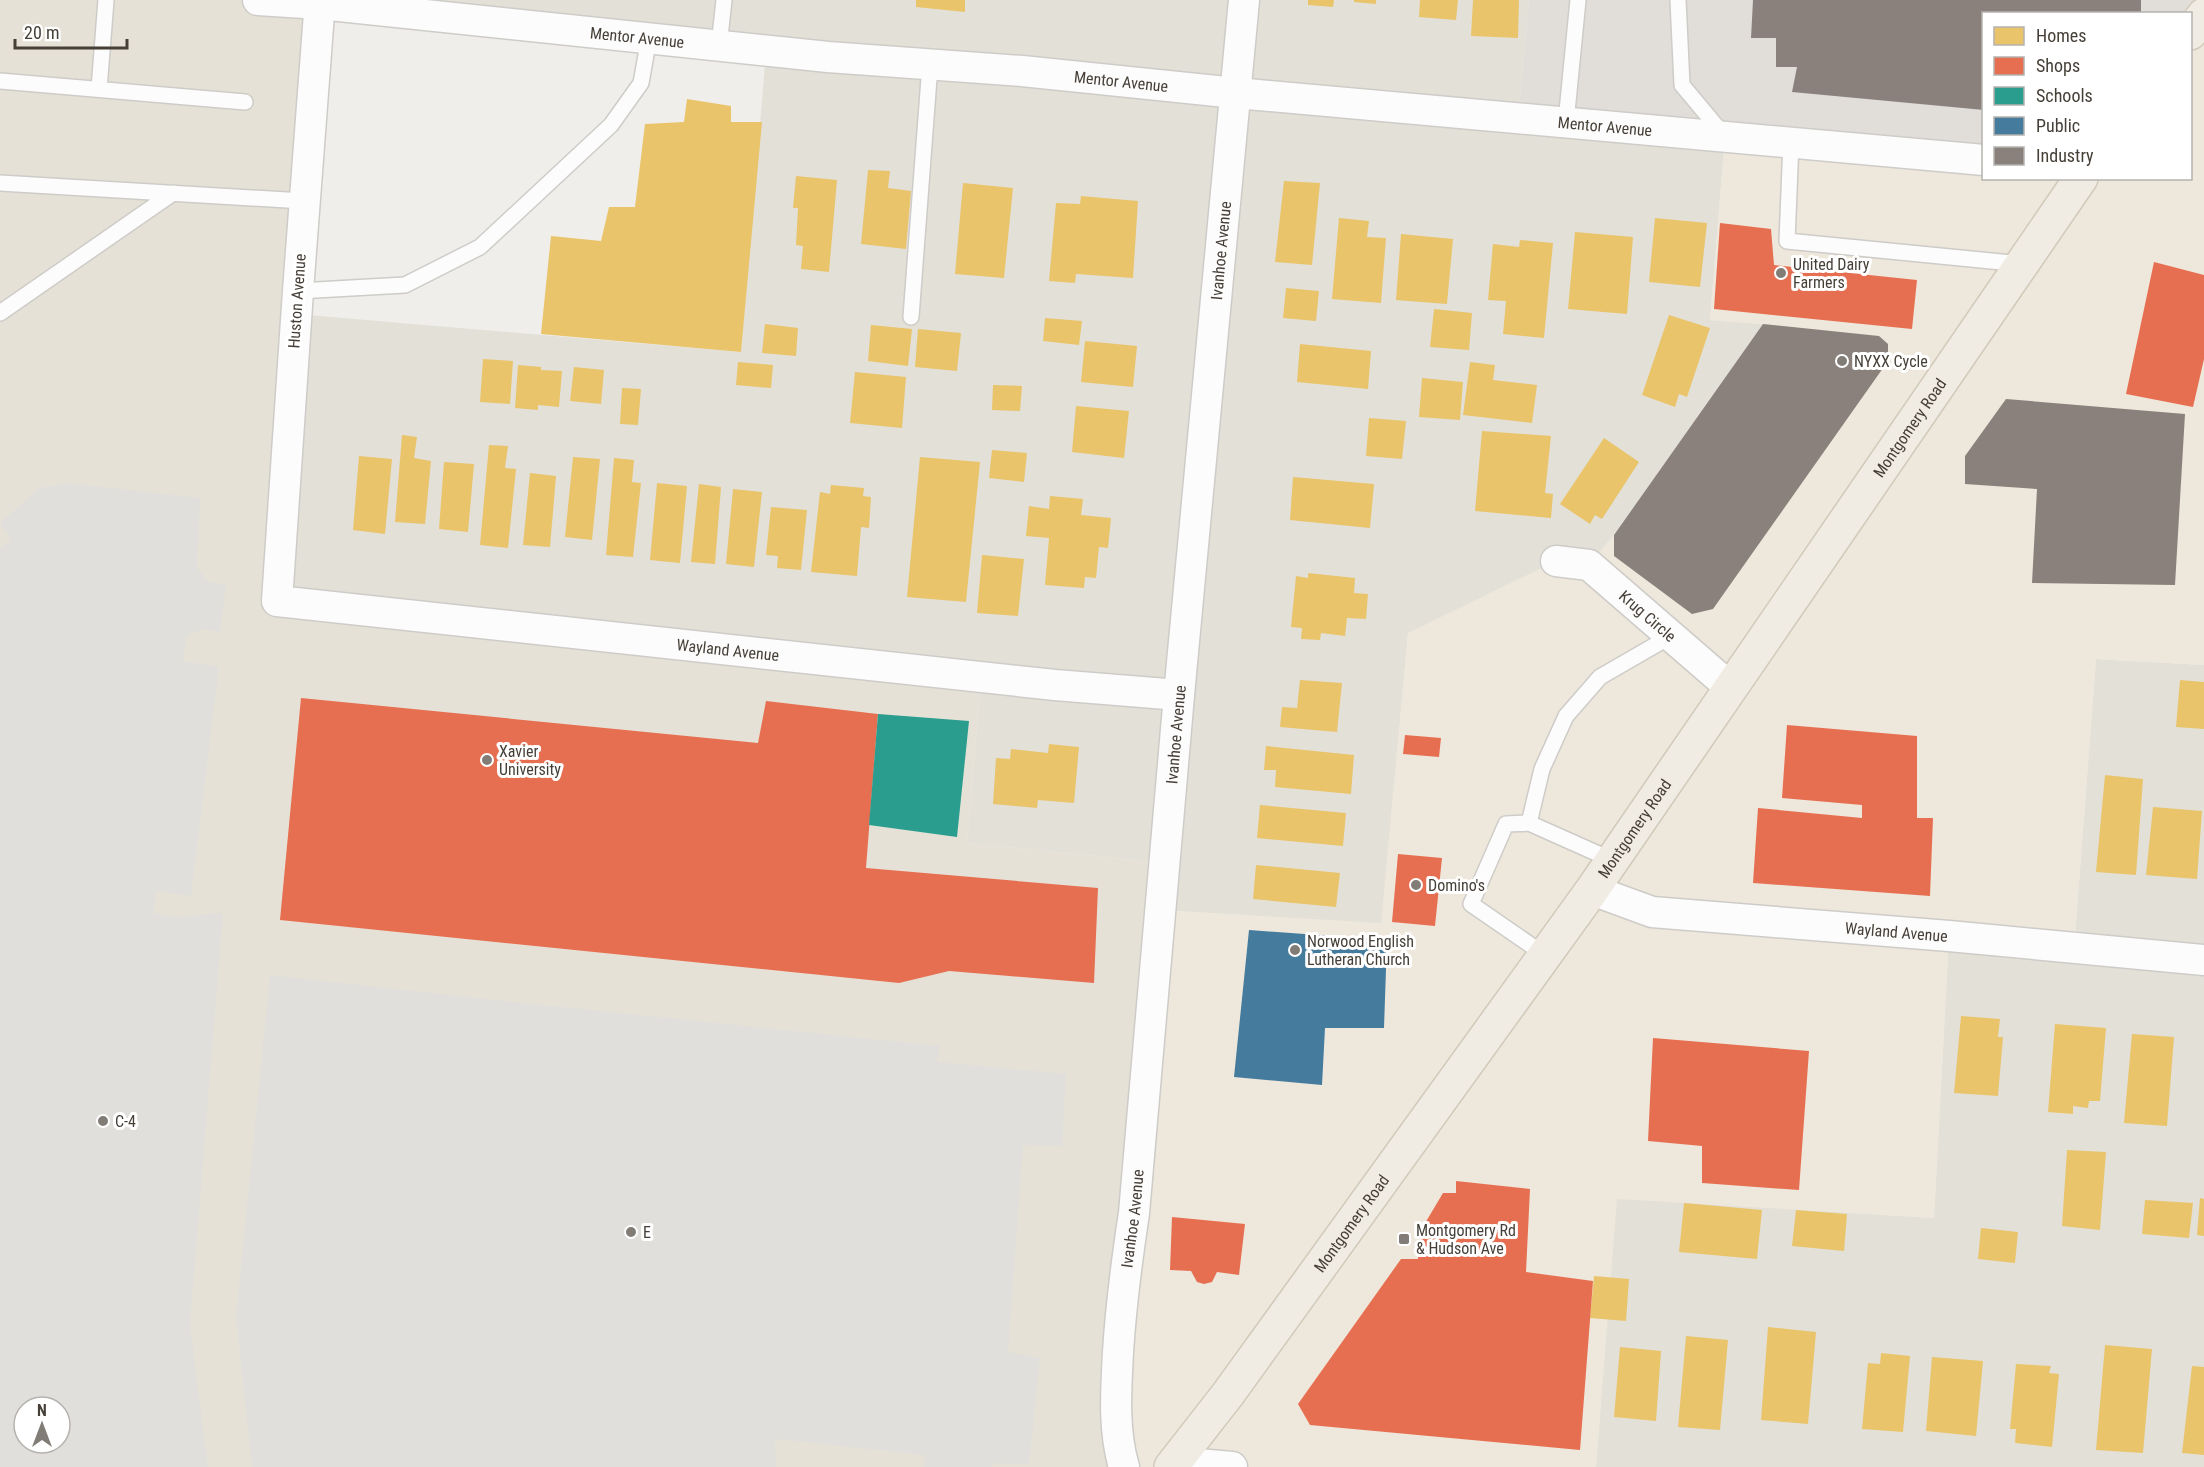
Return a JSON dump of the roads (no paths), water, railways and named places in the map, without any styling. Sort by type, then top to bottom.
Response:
[{"type":"main road","points":[[2192,30],[2204,15]]},
{"type":"main road","name":"Montgomery Road","points":[[1173,1464],[1228,1394],[1592,890],[2022,264],[2076,180]]},
{"type":"street","name":"Mentor Avenue","points":[[258,0],[320,2],[719,46],[1022,71],[1236,93],[1982,160]]},
{"type":"street","name":"Ivanhoe Avenue","points":[[1124,1467],[1119,1451],[1115,1398],[1122,1289],[1134,1213],[1179,695],[1244,0]]},
{"type":"street","name":"Huston Avenue","points":[[277,601],[320,2]]},
{"type":"street","name":"Krug Circle","points":[[1556,561],[1589,565],[1731,688]]},
{"type":"street","name":"Wayland Avenue","points":[[277,601],[1044,684],[1179,695]]},
{"type":"street","name":"Wayland Avenue","points":[[1592,890],[1652,912],[2204,960]]},
{"type":"street","points":[[1173,1464],[1232,1467]]},
{"type":"lane","points":[[99,89],[106,0]]},
{"type":"lane","points":[[719,46],[723,0]]},
{"type":"lane","points":[[1566,122],[1578,0]]},
{"type":"lane","points":[[1678,0],[1682,85],[1725,137]]},
{"type":"lane","points":[[298,291],[405,285],[480,247],[611,125],[640,82],[649,38]]},
{"type":"lane","points":[[911,317],[930,64]]},
{"type":"lane","points":[[0,81],[245,102]]},
{"type":"lane","points":[[1791,142],[1787,241],[2022,264]]},
{"type":"lane","points":[[0,183],[304,201]]},
{"type":"lane","points":[[0,313],[173,193]]},
{"type":"lane","points":[[1529,823],[1542,769],[1566,716],[1600,677],[1671,636]]},
{"type":"lane","points":[[1545,955],[1471,904],[1506,824],[1529,823],[1612,860]]},
{"type":"place","name":"United Dairy Farmers","points":[[1781,273]]},
{"type":"place","name":"NYXX Cycle","points":[[1842,361]]},
{"type":"place","name":"Xavier University","points":[[487,760]]},
{"type":"place","name":"Domino's","points":[[1416,885]]},
{"type":"place","name":"Norwood English Lutheran Church","points":[[1295,950]]},
{"type":"place","name":"C-4","points":[[103,1121]]},
{"type":"place","name":"E","points":[[631,1232]]},
{"type":"place","name":"Montgomery Rd & Hudson Ave","points":[[1404,1239]]}]
